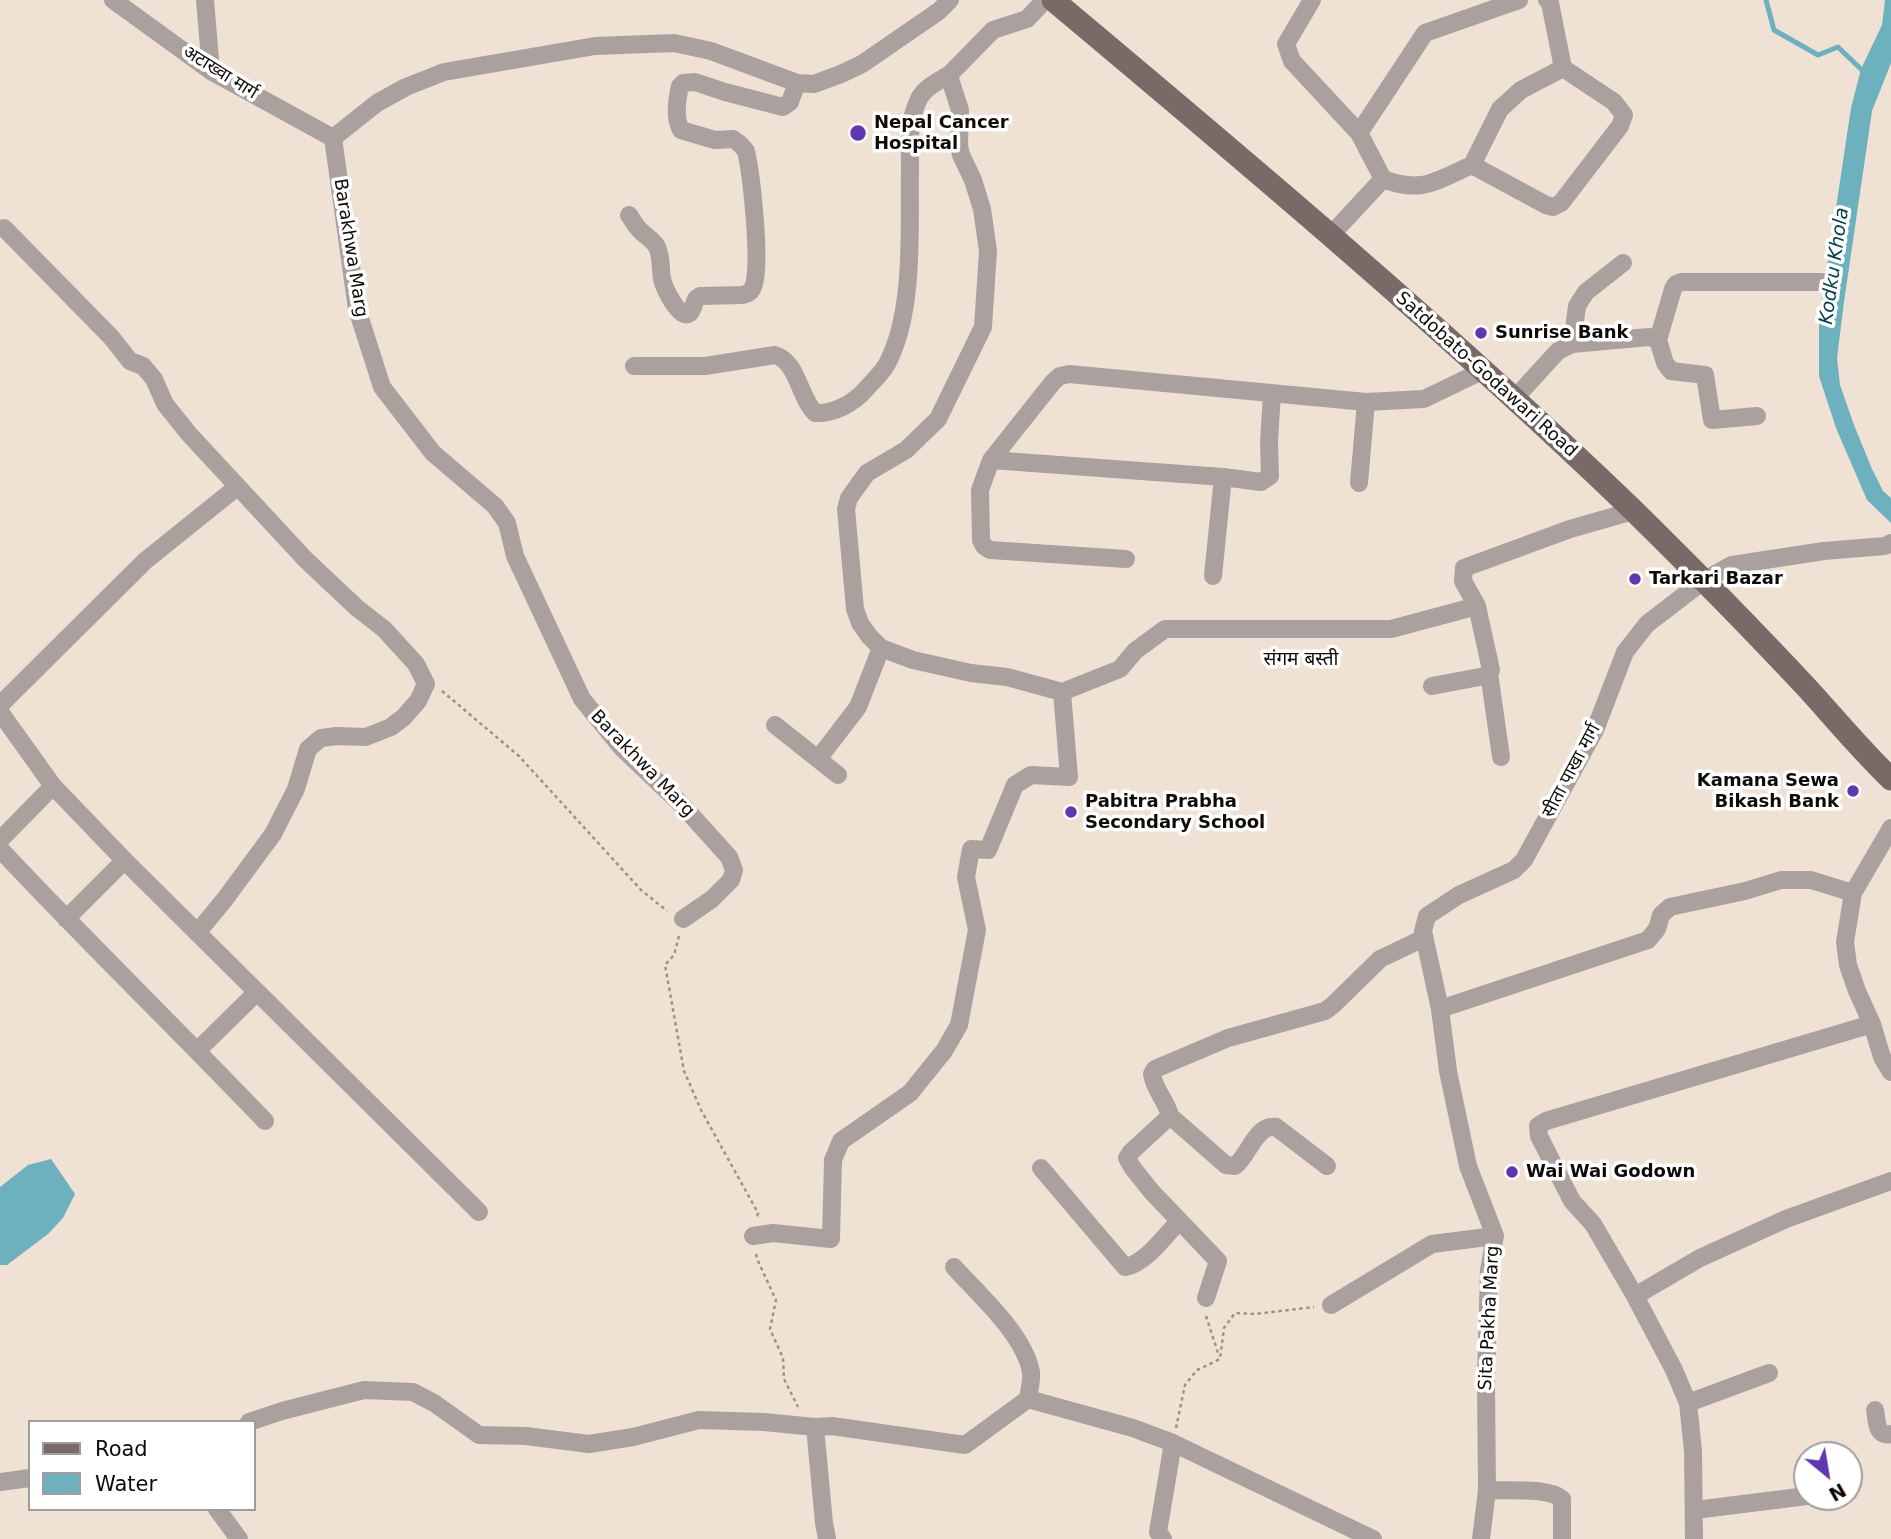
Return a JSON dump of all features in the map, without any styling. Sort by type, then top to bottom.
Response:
[{"type":"main road","name":"Satdobato-Godawari Road","points":[[1053,0],[1245,161],[1515,398],[1703,581],[1891,779]]},
{"type":"street","name":"अटाख्वा मार्ग","points":[[113,0],[211,71],[333,138]]},
{"type":"street","points":[[205,0],[211,71]]},
{"type":"street","points":[[333,138],[377,103],[444,72],[595,46],[674,43],[711,51],[797,83],[814,84],[862,64],[939,11],[950,0]]},
{"type":"street","points":[[634,366],[705,366],[775,355],[783,358],[791,368],[809,407],[815,413],[824,414],[841,408],[861,395],[886,365],[902,323],[909,270],[911,122],[919,98],[950,74],[993,30],[1027,19],[1045,0]]},
{"type":"street","points":[[1312,0],[1286,44],[1292,61],[1359,133],[1383,179],[1401,186],[1421,186],[1472,166],[1500,109],[1521,90],[1563,68]]},
{"type":"street","points":[[1359,133],[1425,33],[1519,0]]},
{"type":"street","points":[[1472,166],[1553,207],[1561,203],[1620,126],[1624,115],[1614,102],[1563,68],[1547,0]]},
{"type":"street","points":[[950,74],[960,110],[961,155],[973,180],[982,209],[988,251],[984,327],[938,419],[906,450],[867,473],[849,498],[846,509],[855,609],[869,636],[881,648],[913,660],[971,673],[1007,677],[1062,692],[1120,669],[1135,651],[1165,629],[1391,629],[1477,606]]},
{"type":"street","points":[[629,215],[638,229],[655,243],[662,258],[665,289],[684,315],[692,311],[696,299],[700,296],[749,293],[753,288],[757,257],[746,151],[733,139],[715,140],[681,130],[678,125],[677,102],[680,86],[683,83],[695,82],[783,107],[790,102],[797,83]]},
{"type":"street","name":"Barakhwa Marg","points":[[333,138],[357,309],[382,387],[433,453],[495,506],[507,523],[515,556],[582,699],[622,748],[683,806],[729,857],[734,870],[731,880],[712,899],[683,919]]},
{"type":"street","points":[[1329,236],[1383,179]]},
{"type":"street","points":[[4,228],[111,337],[130,361],[143,366],[154,379],[165,404],[189,434],[305,559],[357,608],[384,629],[416,664],[426,684],[418,701],[391,727],[366,737],[321,738],[308,748],[296,789],[273,834],[197,933]]},
{"type":"street","points":[[1572,344],[1577,306],[1586,292],[1623,263]]},
{"type":"street","points":[[1757,416],[1712,420],[1705,375],[1671,371],[1665,363],[1658,340],[1673,289],[1681,282],[1822,282]]},
{"type":"street","points":[[1515,398],[1558,351],[1572,344],[1642,337],[1658,340]]},
{"type":"street","points":[[1126,559],[990,551],[981,540],[980,489],[990,460],[1060,376],[1069,374],[1366,402],[1424,399],[1484,370]]},
{"type":"street","points":[[990,460],[1261,482],[1270,475],[1272,393]]},
{"type":"street","points":[[1359,483],[1366,402]]},
{"type":"street","points":[[1213,576],[1223,477]]},
{"type":"street","points":[[0,705],[145,561],[237,487]]},
{"type":"street","points":[[1501,757],[1489,673],[1491,666],[1477,606],[1462,581],[1464,568],[1570,529],[1633,511]]},
{"type":"street","points":[[1703,581],[1738,564],[1888,545]]},
{"type":"street","name":"सीता पाखा मार्ग","points":[[1424,938],[1427,916],[1459,895],[1514,870],[1524,860],[1595,730],[1625,652],[1647,624],[1703,581]]},
{"type":"street","points":[[818,759],[858,707],[881,648]]},
{"type":"street","points":[[1432,686],[1489,673]]},
{"type":"street","points":[[752,1236],[773,1233],[831,1239],[833,1160],[841,1142],[910,1093],[944,1051],[959,1025],[977,930],[966,877],[971,849],[988,850],[1015,785],[1031,775],[1069,777],[1062,692]]},
{"type":"street","points":[[0,712],[53,786],[124,860],[479,1212]]},
{"type":"street","points":[[775,725],[838,775]]},
{"type":"street","points":[[0,839],[53,786]]},
{"type":"street","points":[[1891,828],[1853,894],[1845,942],[1857,991],[1872,1024],[1882,1056],[1891,1072]]},
{"type":"street","points":[[0,849],[265,1121]]},
{"type":"street","points":[[66,919],[124,860]]},
{"type":"street","points":[[1440,1009],[1648,940],[1657,929],[1661,915],[1670,908],[1781,880],[1811,880],[1853,894]]},
{"type":"street","points":[[1327,1166],[1276,1127],[1269,1126],[1261,1131],[1241,1161],[1235,1166],[1226,1165],[1170,1116],[1153,1082],[1152,1074],[1155,1069],[1228,1038],[1325,1010],[1380,959],[1424,938]]},
{"type":"street","name":"Sita Pakha Marg","points":[[1424,938],[1440,1009],[1453,1096],[1468,1166],[1495,1236],[1489,1270],[1486,1381],[1488,1490],[1481,1539]]},
{"type":"street","points":[[198,1050],[257,992]]},
{"type":"street","points":[[1694,1539],[1693,1451],[1688,1403],[1674,1370],[1635,1296],[1593,1224],[1572,1201],[1539,1136],[1538,1126],[1546,1121],[1872,1024]]},
{"type":"street","points":[[1170,1116],[1127,1158],[1151,1191],[1218,1261],[1206,1298]]},
{"type":"street","points":[[1041,1168],[1125,1266],[1131,1266],[1143,1259],[1180,1221]]},
{"type":"street","points":[[1635,1296],[1699,1258],[1786,1219],[1891,1181]]},
{"type":"street","points":[[1331,1305],[1432,1244],[1495,1236]]},
{"type":"street","points":[[255,1420],[364,1390],[413,1392],[479,1435],[526,1436],[589,1444],[634,1437],[699,1420],[832,1426],[965,1445],[1028,1399],[1031,1375],[1025,1352],[1009,1328],[954,1267]]},
{"type":"street","points":[[1688,1403],[1769,1373]]},
{"type":"street","points":[[1028,1399],[1133,1428],[1172,1443],[1373,1539]]},
{"type":"street","points":[[1875,1410],[1881,1433],[1891,1434]]},
{"type":"street","points":[[806,1426],[827,1539]]},
{"type":"street","points":[[1163,1539],[1158,1532],[1172,1443]]},
{"type":"street","points":[[0,1482],[28,1478]]},
{"type":"street","points":[[1488,1490],[1549,1493],[1559,1496],[1562,1499],[1562,1539]]},
{"type":"street","points":[[1695,1510],[1793,1498]]},
{"type":"street","points":[[218,1511],[239,1539]]},
{"type":"path","points":[[421,674],[519,755],[641,890],[663,908],[683,919],[674,955],[665,965],[684,1071],[701,1110],[758,1213],[752,1236],[758,1261],[776,1300],[770,1329],[783,1358],[784,1379],[806,1426]]},
{"type":"path","points":[[1206,1298],[1206,1317],[1220,1359]]},
{"type":"path","points":[[1220,1359],[1224,1328],[1235,1313],[1255,1314],[1331,1305]]},
{"type":"path","points":[[1172,1443],[1185,1385],[1197,1370],[1220,1359]]},
{"type":"water","name":"Kodku Khola","points":[[1885,0],[1891,0],[1891,63],[1872,111],[1837,358],[1840,385],[1854,425],[1883,491],[1891,498],[1891,523],[1867,500],[1836,428],[1819,376],[1819,321],[1851,108],[1861,69],[1882,25]]},
{"type":"water","points":[[51,1159],[75,1194],[63,1218],[48,1234],[7,1265],[0,1265],[0,1187],[28,1165]]},
{"type":"waterway","points":[[1766,0],[1774,30],[1818,55],[1838,47],[1865,73]]},
{"type":"place","name":"Nepal Cancer Hospital","points":[[858,133]]},
{"type":"place","name":"Sunrise Bank","points":[[1481,333]]},
{"type":"place","name":"Tarkari Bazar","points":[[1635,579]]},
{"type":"place","name":"Kamana Sewa Bikash Bank","points":[[1853,791]]},
{"type":"place","name":"Pabitra Prabha Secondary School","points":[[1071,812]]},
{"type":"place","name":"Wai Wai Godown","points":[[1512,1172]]},
{"type":"district","name":"संगम बस्ती","points":[[1301,660]]}]
